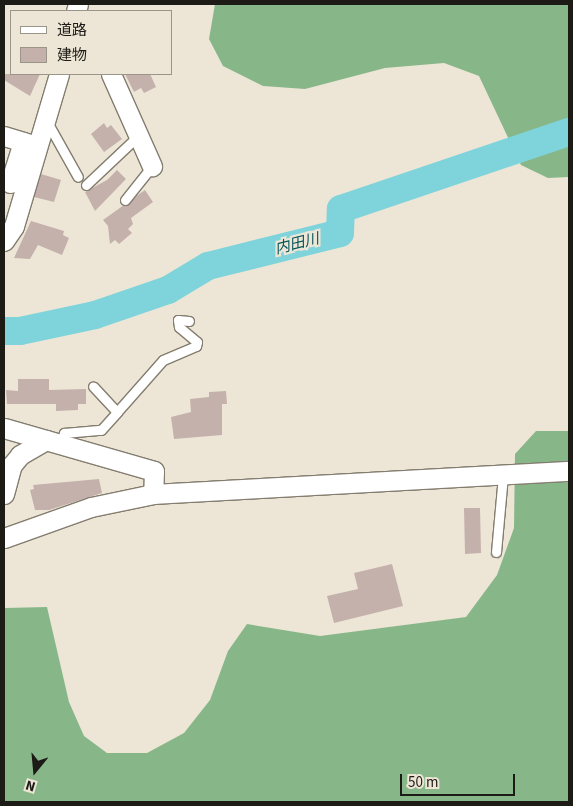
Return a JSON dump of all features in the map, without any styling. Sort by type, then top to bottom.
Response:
[{"type":"street","points":[[10,183],[45,118],[59,75]]},
{"type":"street","points":[[111,75],[152,166]]},
{"type":"street","points":[[4,136],[30,144]]},
{"type":"street","points":[[4,241],[14,226],[30,144]]},
{"type":"street","points":[[4,428],[154,471],[153,494]]},
{"type":"street","points":[[4,494],[12,465],[20,455],[53,442]]},
{"type":"street","points":[[4,538],[91,507],[153,494],[569,471]]},
{"type":"lane","points":[[45,118],[78,177]]},
{"type":"lane","points":[[86,185],[138,136]]},
{"type":"lane","points":[[125,200],[152,166]]},
{"type":"lane","points":[[53,442],[64,433],[101,430],[163,360],[196,346],[197,342],[179,326],[178,320],[189,321]]},
{"type":"lane","points":[[93,386],[117,412]]},
{"type":"lane","points":[[496,552],[502,475]]},
{"type":"green space","points":[[215,4],[569,4],[569,177],[548,178],[521,165],[479,76],[444,63],[385,68],[305,89],[263,86],[223,66],[209,39]]},
{"type":"green space","points":[[536,431],[569,431],[569,802],[4,802],[4,608],[47,607],[69,702],[84,736],[107,753],[147,753],[184,733],[210,700],[228,651],[247,624],[320,636],[466,617],[497,575],[514,528],[515,454]]},
{"type":"building","points":[[4,74],[40,75],[30,96],[4,80]]},
{"type":"building","points":[[126,75],[150,75],[156,87],[144,93],[141,88],[134,92]]},
{"type":"building","points":[[104,123],[107,128],[111,125],[122,139],[104,152],[91,134]]},
{"type":"building","points":[[117,170],[126,179],[95,211],[85,192],[107,180]]},
{"type":"building","points":[[41,174],[61,180],[54,202],[34,197]]},
{"type":"building","points":[[145,190],[153,202],[131,218],[133,224],[128,229],[132,233],[119,244],[115,240],[110,244],[108,226],[103,220]]},
{"type":"building","points":[[31,221],[64,231],[63,235],[69,238],[62,255],[38,245],[30,259],[14,258]]},
{"type":"building","points":[[18,379],[49,379],[49,390],[86,389],[86,404],[78,404],[78,410],[56,411],[56,404],[7,404],[6,390],[18,391]]},
{"type":"building","points":[[226,391],[227,404],[222,404],[222,435],[174,439],[171,417],[191,412],[190,399],[209,397],[209,392]]},
{"type":"building","points":[[99,479],[102,493],[49,510],[35,510],[30,490],[34,489],[33,485]]},
{"type":"building","points":[[464,508],[480,508],[481,553],[465,554]]},
{"type":"building","points":[[392,564],[403,606],[334,623],[327,596],[358,589],[354,573]]},
{"type":"waterway","name":"内田川","points":[[4,331],[20,331],[95,315],[168,290],[208,266],[340,233],[341,209],[569,132]]}]
